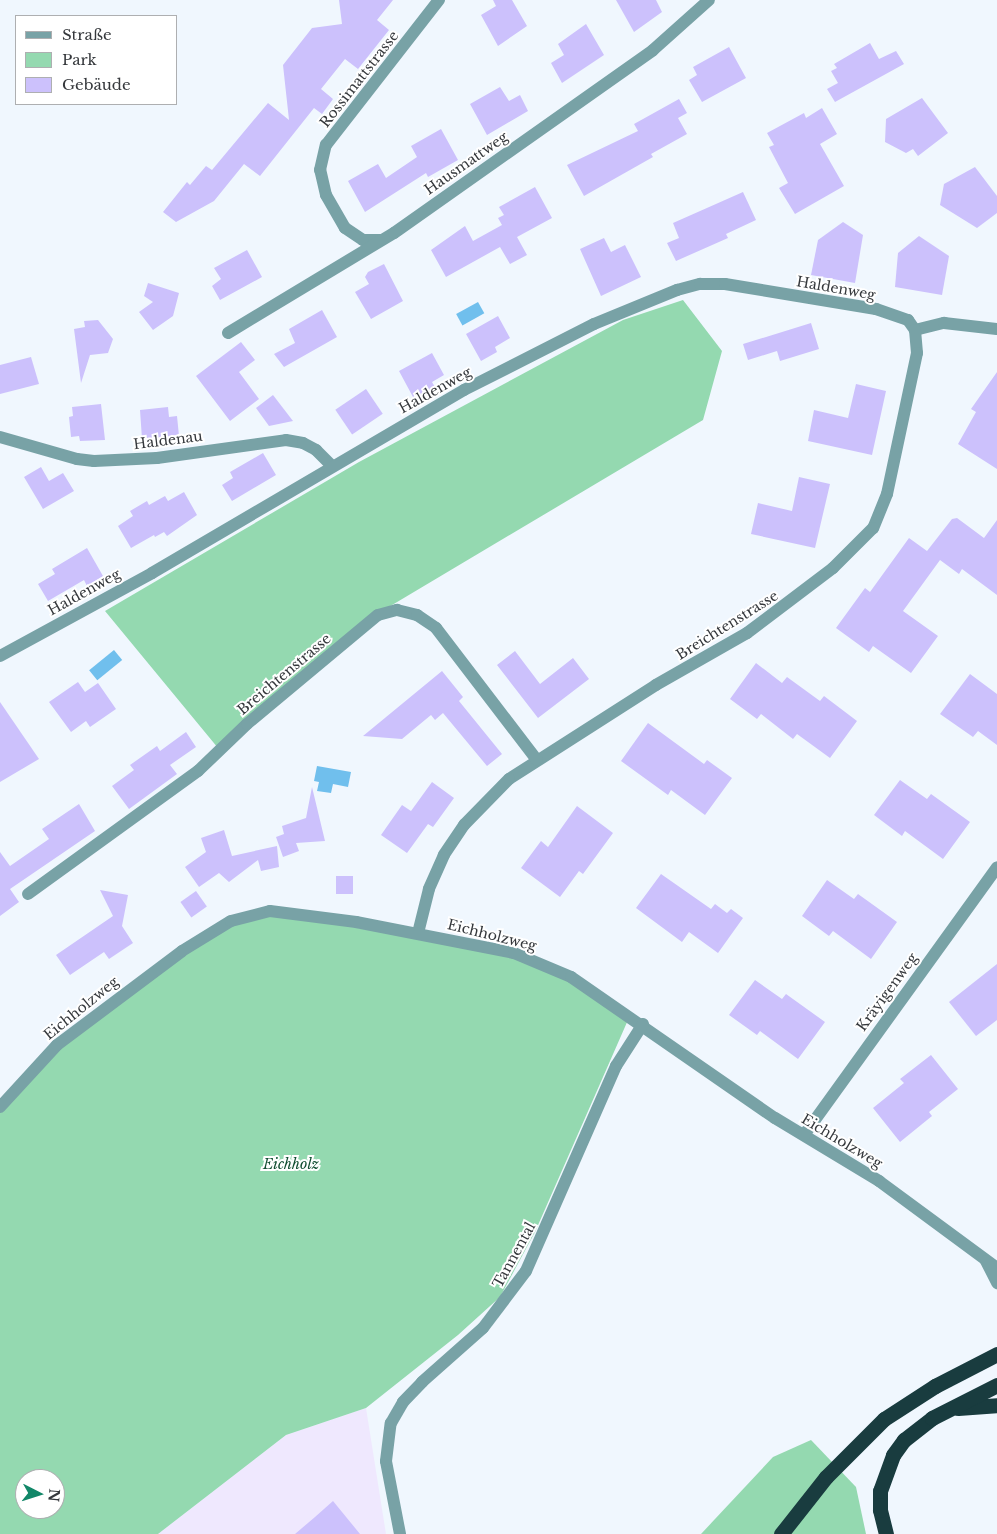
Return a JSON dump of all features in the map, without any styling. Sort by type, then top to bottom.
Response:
[{"type":"highway","points":[[781,1534],[826,1477],[884,1419],[928,1390],[997,1354]]},
{"type":"highway","points":[[886,1534],[880,1510],[880,1491],[893,1455],[918,1428],[949,1409],[997,1385]]},
{"type":"highway","points":[[949,1409],[997,1405]]},
{"type":"street","name":"Rossimattstrasse","points":[[381,240],[362,240],[345,228],[326,195],[320,170],[326,145],[439,0]]},
{"type":"street","name":"Hausmattweg","points":[[228,333],[381,240],[652,50],[709,0]]},
{"type":"street","name":"Haldenweg","points":[[0,656],[152,573],[464,390],[594,324],[676,290],[700,284],[725,284],[876,309],[908,320],[915,330]]},
{"type":"street","points":[[915,330],[944,323],[997,329]]},
{"type":"street","name":"Breichtenstrasse","points":[[418,933],[436,870],[464,824],[509,779],[656,685],[747,633],[794,601],[862,540],[881,513],[887,494],[918,353],[915,330]]},
{"type":"street","name":"Haldenau","points":[[0,437],[77,459],[94,461],[157,458],[286,440],[316,450],[332,466]]},
{"type":"street","name":"Breichtenstrasse","points":[[28,894],[198,771],[247,724],[378,615],[397,610],[417,615],[436,628],[537,760]]},
{"type":"street","name":"Kräyigenweg","points":[[804,1135],[997,867]]},
{"type":"street","name":"Eichholzweg","points":[[0,1107],[57,1045],[119,996],[182,951],[243,916],[286,912],[418,933],[514,953],[545,964],[571,977],[643,1024],[728,1086],[923,1212],[992,1265],[997,1283]]},
{"type":"street","name":"Tannental","points":[[400,1534],[386,1461],[391,1423],[403,1402],[422,1382],[483,1328],[526,1271],[616,1066],[643,1024]]},
{"type":"shaded area","points":[[366,1408],[386,1534],[158,1534],[286,1435]]},
{"type":"green space","points":[[683,300],[722,351],[703,420],[377,614],[218,748],[105,611],[359,462],[623,320]]},
{"type":"green space","name":"Eichholz","points":[[284,915],[511,955],[549,968],[628,1020],[535,1232],[500,1297],[458,1335],[366,1408],[286,1435],[158,1534],[0,1534],[0,1105],[35,1068],[181,948],[243,919]]},
{"type":"green space","points":[[811,1440],[856,1487],[866,1534],[701,1534],[773,1457]]},
{"type":"water","points":[[478,302],[484,313],[462,325],[456,314]]},
{"type":"water","points":[[114,650],[122,660],[97,680],[89,670]]},
{"type":"water","points":[[317,766],[351,772],[348,787],[333,784],[331,793],[317,791],[319,782],[314,781]]},
{"type":"building","points":[[339,0],[393,0],[377,20],[389,30],[358,69],[345,59],[321,89],[333,99],[322,114],[314,108],[260,176],[244,164],[214,201],[176,222],[163,212],[187,182],[190,185],[206,166],[212,170],[268,103],[289,120],[283,65],[312,28],[342,24]]},
{"type":"building","points":[[493,0],[512,0],[527,26],[498,46],[481,15],[496,6]]},
{"type":"building","points":[[616,0],[656,0],[662,12],[634,32]]},
{"type":"building","points":[[586,24],[604,55],[562,83],[551,63],[564,55],[558,44]]},
{"type":"building","points":[[870,43],[879,59],[896,51],[904,64],[835,102],[827,89],[838,83],[831,71],[837,68],[834,64]]},
{"type":"building","points":[[729,47],[746,78],[702,102],[689,80],[697,75],[693,67]]},
{"type":"building","points":[[500,87],[509,101],[520,95],[528,111],[487,135],[470,104]]},
{"type":"building","points":[[922,98],[948,133],[918,156],[913,149],[906,153],[885,142],[886,119]]},
{"type":"building","points":[[679,99],[687,113],[678,118],[687,134],[651,154],[653,157],[584,196],[567,165],[638,131],[634,124]]},
{"type":"building","points":[[822,108],[837,134],[820,144],[844,186],[795,214],[779,188],[788,183],[769,147],[774,145],[767,133],[804,113],[806,118]]},
{"type":"building","points":[[441,129],[458,160],[428,177],[426,173],[365,212],[348,181],[378,164],[386,178],[417,157],[411,146]]},
{"type":"building","points":[[975,167],[997,196],[997,213],[977,228],[940,205],[944,184]]},
{"type":"building","points":[[535,187],[552,218],[517,237],[527,255],[510,264],[500,247],[446,277],[431,250],[465,226],[473,241],[502,225],[498,218],[504,215],[499,207]]},
{"type":"building","points":[[743,192],[756,220],[726,234],[728,238],[676,261],[667,243],[679,238],[673,223]]},
{"type":"building","points":[[843,222],[863,235],[855,283],[811,275],[818,240]]},
{"type":"building","points":[[919,236],[949,256],[942,295],[895,287],[898,253]]},
{"type":"building","points":[[604,238],[611,252],[625,245],[641,277],[601,296],[580,249]]},
{"type":"building","points":[[247,250],[262,277],[220,300],[212,286],[221,279],[214,268]]},
{"type":"building","points":[[384,264],[403,301],[371,319],[355,292],[369,284],[365,277],[368,272]]},
{"type":"building","points":[[148,283],[179,293],[173,316],[153,330],[139,312],[153,302],[144,296]]},
{"type":"building","points":[[322,310],[337,337],[284,367],[274,354],[295,343],[289,329]]},
{"type":"building","points":[[498,316],[510,338],[495,347],[497,352],[481,361],[466,334]]},
{"type":"building","points":[[98,320],[113,339],[108,353],[90,355],[81,383],[74,329],[85,327],[84,321]]},
{"type":"building","points":[[811,323],[819,349],[780,361],[777,351],[748,360],[743,344]]},
{"type":"building","points":[[241,342],[255,360],[239,372],[259,399],[230,421],[196,376]]},
{"type":"building","points":[[432,353],[444,375],[432,382],[436,389],[421,398],[419,394],[413,397],[399,371]]},
{"type":"building","points":[[31,357],[39,384],[0,394],[0,365]]},
{"type":"building","points":[[997,372],[997,469],[958,444],[976,412],[971,409]]},
{"type":"building","points":[[856,384],[886,391],[872,455],[808,441],[814,410],[848,418]]},
{"type":"building","points":[[366,389],[383,414],[352,435],[335,410]]},
{"type":"building","points":[[273,395],[293,421],[269,426],[256,408]]},
{"type":"building","points":[[101,404],[105,440],[80,441],[79,436],[71,437],[69,417],[73,416],[72,407]]},
{"type":"building","points":[[168,407],[169,417],[177,416],[179,436],[142,439],[140,410]]},
{"type":"building","points":[[263,453],[276,475],[232,501],[222,485],[233,478],[230,472]]},
{"type":"building","points":[[41,467],[49,481],[63,473],[74,491],[43,509],[24,477]]},
{"type":"building","points":[[799,477],[830,484],[815,548],[751,534],[758,503],[792,511]]},
{"type":"building","points":[[184,492],[197,515],[167,536],[164,532],[155,537],[154,535],[131,548],[118,526],[133,516],[130,511],[147,501],[149,505],[165,496],[168,501]]},
{"type":"building","points":[[957,518],[984,538],[997,520],[997,595],[962,569],[959,574],[940,560],[903,611],[938,636],[911,673],[873,646],[869,652],[836,628],[865,588],[870,592],[909,538],[927,551],[952,519]]},
{"type":"building","points":[[87,548],[103,576],[87,586],[84,580],[48,601],[38,584],[55,574],[52,569]]},
{"type":"building","points":[[515,651],[540,684],[573,658],[589,679],[538,718],[497,665]]},
{"type":"building","points":[[756,663],[782,683],[787,677],[820,701],[824,696],[857,721],[830,758],[797,734],[793,739],[761,714],[757,719],[730,699]]},
{"type":"building","points":[[442,671],[463,697],[459,701],[502,754],[487,766],[443,713],[435,720],[431,715],[402,739],[363,736]]},
{"type":"building","points":[[970,674],[997,694],[997,745],[978,731],[973,737],[940,714]]},
{"type":"building","points":[[78,682],[85,692],[98,683],[116,709],[90,727],[86,721],[71,732],[49,702]]},
{"type":"building","points":[[0,702],[39,759],[0,782]]},
{"type":"building","points":[[648,723],[704,764],[707,760],[732,778],[705,815],[671,790],[668,795],[621,761]]},
{"type":"building","points":[[186,732],[196,747],[170,765],[177,774],[129,809],[112,786],[134,770],[130,765],[157,746],[160,751]]},
{"type":"building","points":[[900,780],[927,799],[931,794],[970,822],[943,859],[905,831],[902,836],[874,815]]},
{"type":"building","points":[[432,782],[454,798],[433,827],[428,824],[407,853],[381,835],[402,805],[411,811]]},
{"type":"building","points":[[312,787],[325,841],[296,843],[299,851],[283,857],[276,837],[284,834],[282,826],[306,818]]},
{"type":"building","points":[[79,804],[95,831],[10,889],[19,902],[0,916],[0,852],[10,866],[49,839],[42,829]]},
{"type":"building","points":[[577,806],[613,833],[583,874],[579,871],[560,897],[521,868],[541,841],[548,847]]},
{"type":"building","points":[[224,830],[232,856],[277,846],[279,867],[261,871],[258,860],[229,882],[219,873],[199,887],[185,867],[206,852],[201,838]]},
{"type":"building","points":[[661,874],[711,909],[715,904],[727,913],[731,909],[743,918],[718,953],[689,932],[682,942],[636,908]]},
{"type":"building","points":[[336,876],[353,876],[353,894],[336,894]]},
{"type":"building","points":[[827,880],[854,899],[858,894],[897,922],[871,959],[833,931],[829,936],[802,916]]},
{"type":"building","points":[[100,890],[128,895],[122,926],[133,943],[109,959],[104,952],[70,975],[56,955],[113,916]]},
{"type":"building","points":[[196,891],[207,907],[191,917],[180,902]]},
{"type":"building","points":[[997,964],[997,1020],[976,1036],[949,1002]]},
{"type":"building","points":[[755,980],[782,999],[786,994],[825,1022],[798,1059],[760,1031],[757,1035],[729,1015]]},
{"type":"building","points":[[931,1055],[958,1089],[929,1112],[932,1116],[900,1142],[873,1108],[904,1083],[900,1079]]},
{"type":"building","points":[[333,1501],[360,1534],[295,1534],[315,1517]]}]
